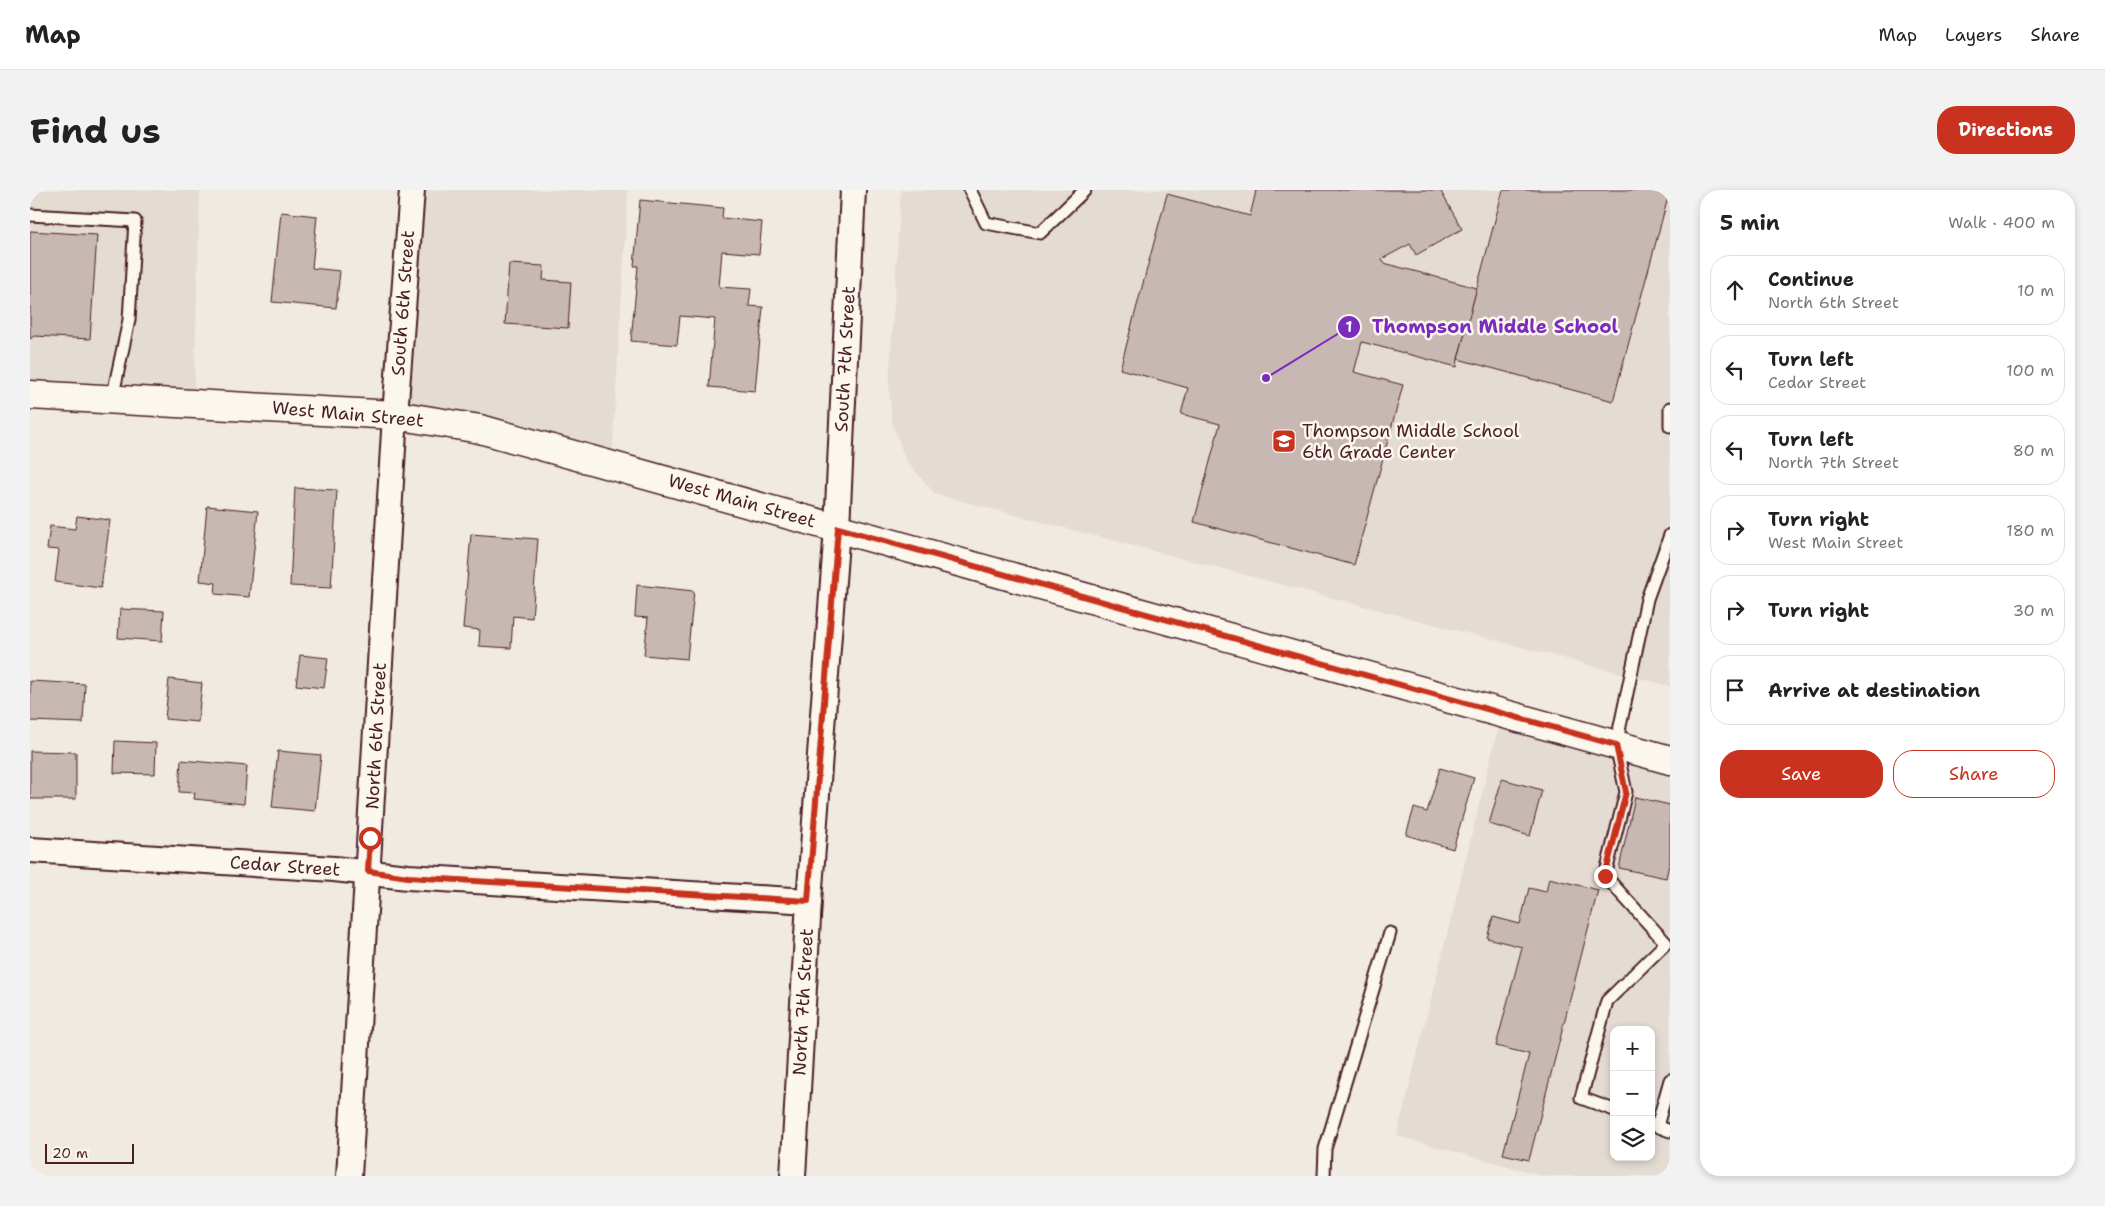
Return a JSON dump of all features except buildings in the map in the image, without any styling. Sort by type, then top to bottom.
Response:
[{"type":"main road","name":"West Main Street","points":[[30,394],[395,416],[480,429],[1670,760]]},
{"type":"street","name":"South 6th Street","points":[[395,416],[412,190]]},
{"type":"street","name":"South 7th Street","points":[[838,528],[854,190]]},
{"type":"street","name":"North 6th Street","points":[[349,1176],[395,416]]},
{"type":"street","name":"North 7th Street","points":[[793,1176],[808,901],[838,528]]},
{"type":"street","name":"Cedar Street","points":[[30,850],[368,871],[408,877],[808,901]]},
{"type":"lane","points":[[970,190],[986,223],[1040,233],[1085,190]]},
{"type":"lane","points":[[30,214],[135,221],[129,320],[112,399]]},
{"type":"lane","points":[[1670,408],[1670,426]]},
{"type":"lane","points":[[1610,1108],[1582,1098],[1607,1001],[1666,943],[1605,876],[1626,792],[1616,745],[1647,599],[1670,535]]},
{"type":"lane","points":[[1324,1176],[1325,1149],[1390,933]]},
{"type":"lane","points":[[1655,1122],[1670,1080]]},
{"type":"lane","points":[[1655,1125],[1670,1131]]},
{"type":"shaded area","points":[[30,190],[200,190],[194,398],[30,387]]},
{"type":"shaded area","points":[[420,190],[628,190],[612,458],[405,409]]},
{"type":"shaded area","name":"Thompson Middle School 6th Grade Center","points":[[901,190],[1670,190],[1670,686],[935,494],[905,459],[892,422],[889,383]]},
{"type":"shaded area","points":[[1500,721],[1670,766],[1670,1176],[1544,1176],[1397,1136]]},
{"type":"place","name":"Thompson Middle School","points":[[1266,378]]},
{"type":"place","name":"Thompson Middle School 6th Grade Center","points":[[1284,441]]},
{"type":"route","points":[[370,838],[368,871],[408,877],[808,901],[838,528],[1616,745],[1626,792],[1605,876]]}]
